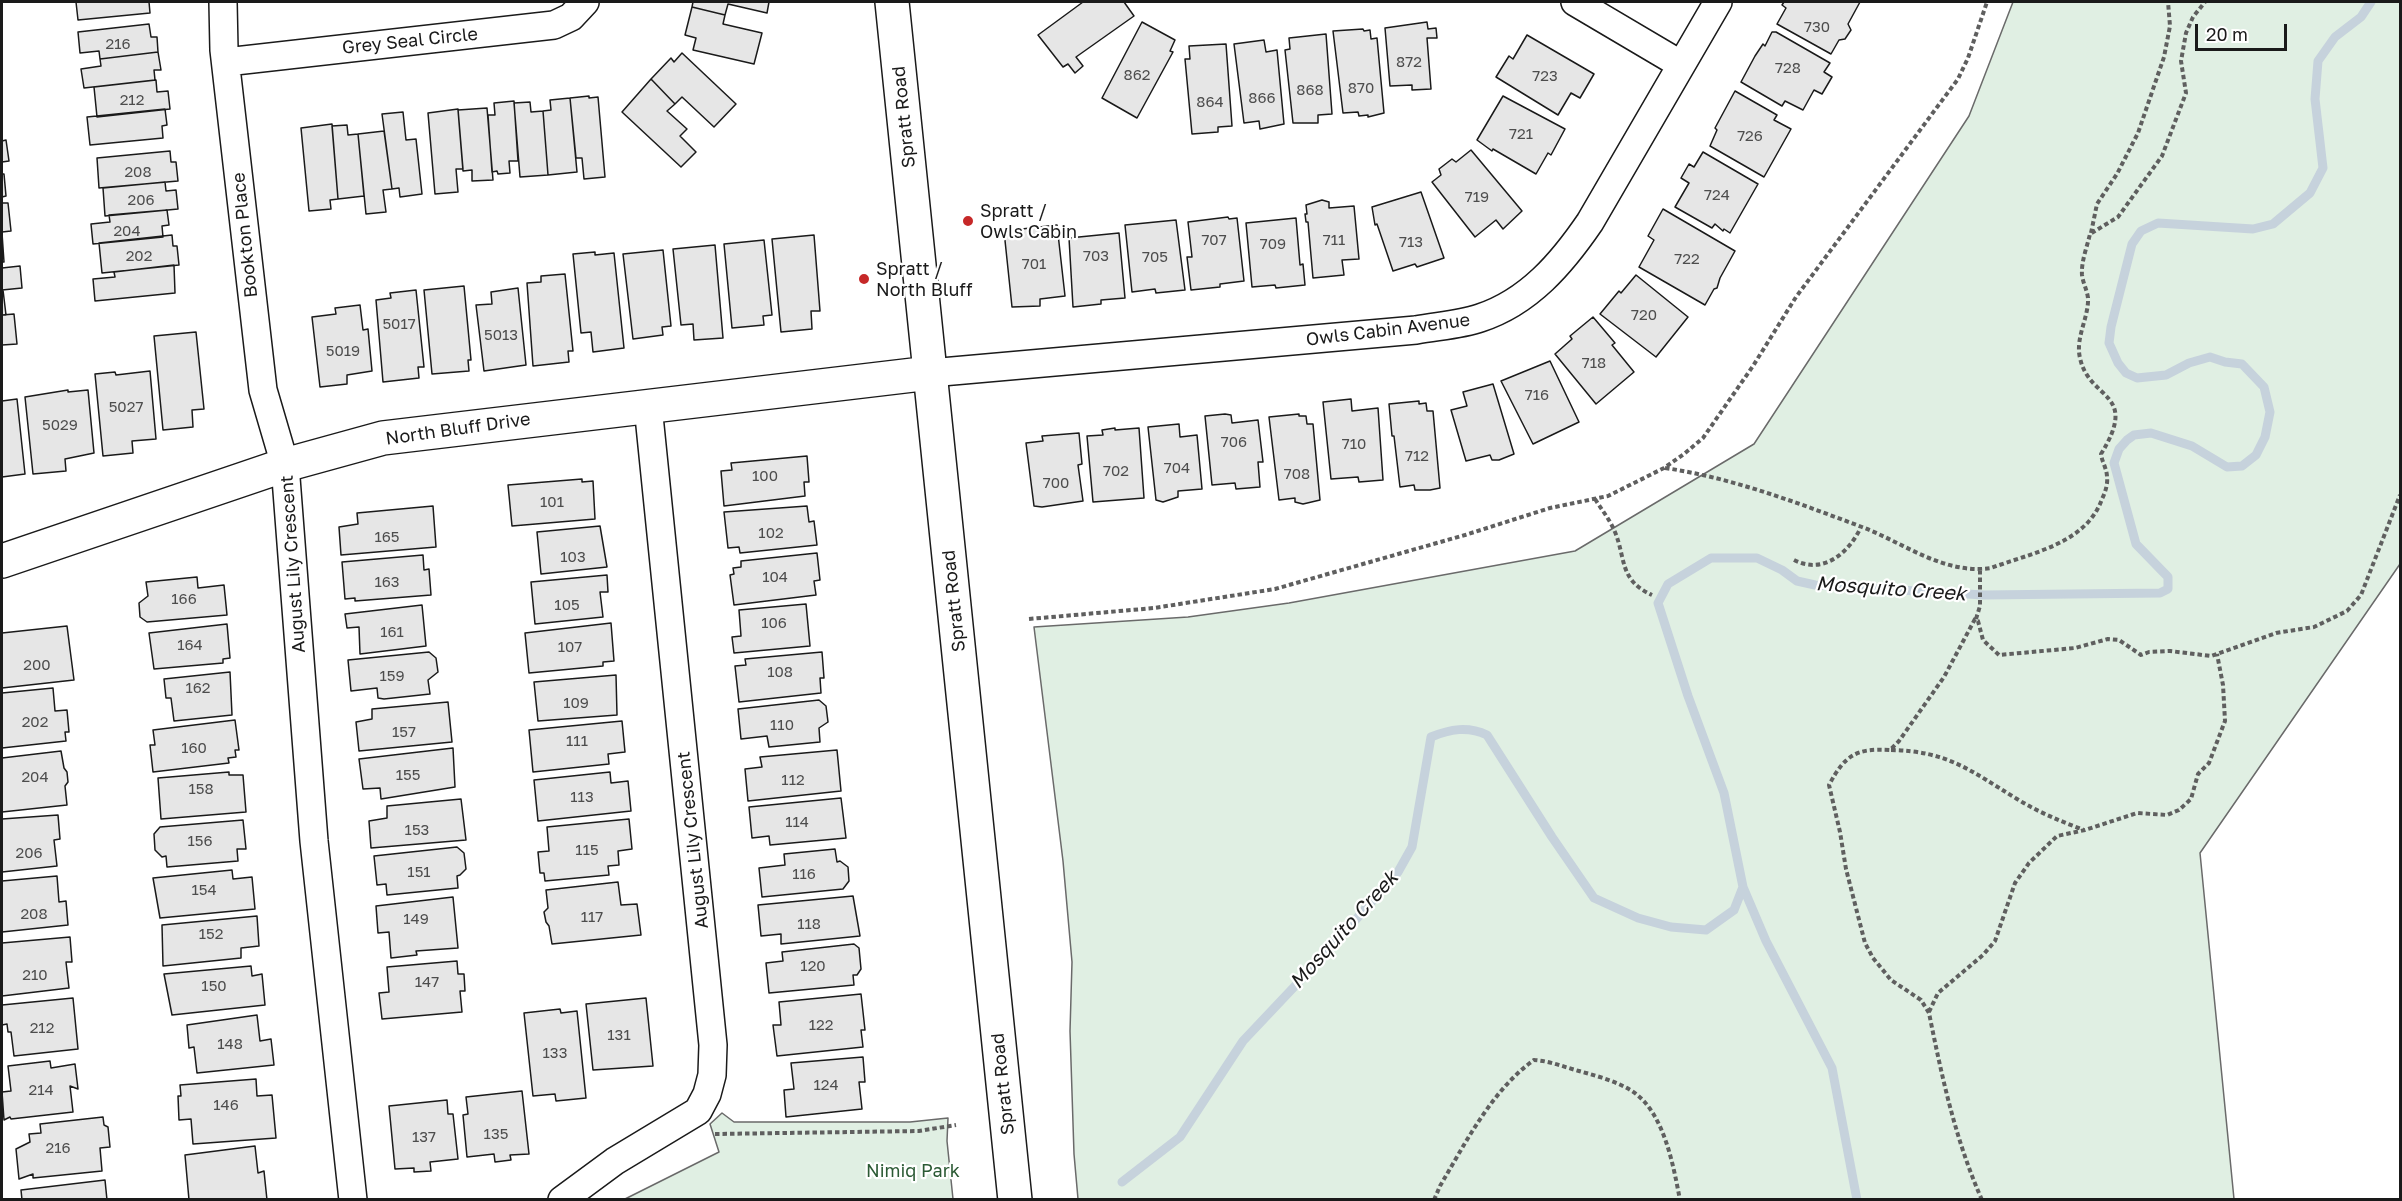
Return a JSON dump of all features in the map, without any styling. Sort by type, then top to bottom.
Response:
[{"type":"street","name":"Bookton Place","points":[[223,2],[226,62],[263,390],[285,465]]},
{"type":"street","name":"Grey Seal Circle","points":[[226,62],[554,26],[571,17],[585,2]]},
{"type":"street","name":"Spratt Road","points":[[892,2],[1016,1200]]},
{"type":"street","points":[[1575,2],[1680,64]]},
{"type":"street","name":"Owls Cabin Avenue","points":[[930,373],[1416,330],[1478,319],[1496,312],[1518,300],[1554,270],[1571,250],[1590,222],[1718,2]]},
{"type":"street","name":"North Bluff Drive","points":[[2,561],[285,465],[383,438],[930,373]]},
{"type":"street","name":"August Lily Crescent","points":[[648,406],[713,1045],[712,1075],[707,1094],[698,1111]]},
{"type":"street","name":"August Lily Crescent","points":[[285,465],[315,841],[353,1200]]},
{"type":"street","points":[[562,1200],[615,1161],[698,1111]]},
{"type":"path","points":[[1029,620],[1154,608],[1275,589],[1465,535],[1550,508],[1608,496],[1664,468],[1703,438],[1753,366],[1796,297],[1958,79],[1968,58],[1987,2]]},
{"type":"path","points":[[1664,468],[1732,481],[1861,527],[1896,541],[1932,560],[1952,566],[1991,568],[2070,538],[2087,526],[2099,508],[2105,490],[2108,476],[2101,454],[2111,435],[2115,418],[2114,404],[2088,375],[2080,358],[2088,299],[2082,275],[2097,204],[2117,174],[2138,133],[2164,57],[2170,26],[2168,2]]},
{"type":"path","points":[[2090,234],[2118,217],[2162,156],[2186,93],[2181,61],[2186,33],[2193,17],[2205,2]]},
{"type":"path","points":[[1976,619],[1983,640],[1999,655],[2076,648],[2108,639],[2119,640],[2141,655],[2149,652],[2170,651],[2211,656],[2276,633],[2314,627],[2347,612],[2361,595],[2400,495]]},
{"type":"path","points":[[1594,499],[1616,533],[1621,559],[1629,578],[1652,595]]},
{"type":"path","points":[[1794,560],[1805,566],[1821,565],[1854,541],[1861,527]]},
{"type":"path","points":[[1890,750],[1899,741],[1944,677],[1973,620],[1976,619],[1980,606],[1980,569]]},
{"type":"path","points":[[1929,1013],[1938,993],[1983,955],[1995,941],[2015,883],[2029,863],[2057,836],[2085,830],[2137,813],[2168,815],[2179,810],[2191,799],[2199,774],[2209,762],[2225,721],[2223,685],[2217,654]]},
{"type":"path","points":[[1982,1200],[1965,1162],[1952,1119],[1929,1013],[1921,1000],[1891,980],[1873,958],[1865,943],[1846,869],[1829,785],[1838,767],[1850,755],[1868,749],[1923,752],[1976,772],[2018,800],[2085,830]]},
{"type":"path","points":[[1434,1200],[1440,1185],[1491,1106],[1534,1060],[1547,1061],[1616,1083],[1633,1092],[1656,1118],[1664,1138],[1680,1200]]},
{"type":"path","points":[[698,1111],[709,1134],[919,1131],[956,1125]]},
{"type":"green space","points":[[2013,2],[2400,2],[2400,564],[2200,853],[2234,1199],[1078,1199],[1074,1154],[1070,1031],[1072,962],[1063,861],[1034,627],[1188,617],[1289,603],[1575,551],[1754,444],[1969,116]]},
{"type":"green space","name":"Nimiq Park","points":[[722,1113],[734,1122],[910,1122],[948,1118],[947,1141],[953,1199],[625,1199],[719,1152],[710,1124]]},
{"type":"building","points":[[76,2],[149,2],[150,13],[78,20]]},
{"type":"building","points":[[693,2],[769,2],[767,13],[728,4],[725,15],[692,7]]},
{"type":"building","points":[[1083,2],[1124,2],[1134,16],[1076,57],[1083,66],[1075,73],[1068,64],[1063,67],[1038,35]]},
{"type":"building","points":[[1784,2],[1860,2],[1848,24],[1851,30],[1845,39],[1839,40],[1831,54],[1777,24],[1786,8],[1782,5]]},
{"type":"building","points":[[692,7],[725,15],[723,24],[762,33],[754,64],[693,50],[696,38],[685,35]]},
{"type":"building","points":[[1142,22],[1175,40],[1170,51],[1173,52],[1137,118],[1102,98]]},
{"type":"building","points":[[1427,22],[1428,29],[1436,28],[1437,38],[1427,38],[1431,89],[1412,90],[1412,85],[1390,86],[1385,28]]},
{"type":"building","points":[[149,24],[151,37],[157,37],[158,52],[100,59],[99,51],[80,53],[78,32]]},
{"type":"building","points":[[1363,29],[1364,31],[1370,30],[1371,39],[1377,38],[1384,113],[1368,117],[1368,115],[1359,116],[1358,112],[1343,113],[1333,31]]},
{"type":"building","points":[[1772,32],[1776,32],[1830,63],[1824,72],[1832,77],[1822,94],[1814,90],[1803,110],[1785,101],[1782,106],[1741,82],[1755,56],[1763,44],[1765,46]]},
{"type":"building","points":[[1326,34],[1332,114],[1318,115],[1318,123],[1293,123],[1285,50],[1290,49],[1289,38]]},
{"type":"building","points":[[1527,35],[1594,74],[1580,98],[1571,93],[1558,115],[1496,77],[1509,56],[1513,59]]},
{"type":"building","points":[[1264,40],[1266,52],[1277,50],[1284,124],[1260,129],[1259,121],[1244,123],[1234,44]]},
{"type":"building","points":[[1226,44],[1232,126],[1218,127],[1218,132],[1192,134],[1185,59],[1190,59],[1189,46]]},
{"type":"building","points":[[158,52],[161,70],[154,70],[155,80],[84,88],[81,69],[101,66],[100,59]]},
{"type":"building","points":[[682,53],[736,104],[714,127],[682,97],[675,104],[651,79],[671,58],[674,62]]},
{"type":"building","points":[[651,79],[675,104],[667,111],[687,129],[680,136],[696,152],[681,167],[622,112]]},
{"type":"building","points":[[156,80],[157,92],[168,91],[170,109],[97,117],[94,87]]},
{"type":"building","points":[[1735,91],[1777,115],[1774,120],[1791,129],[1764,177],[1710,146],[1717,130],[1715,128]]},
{"type":"building","points":[[589,96],[589,98],[598,97],[605,177],[584,179],[582,158],[576,158],[570,98]]},
{"type":"building","points":[[1503,96],[1565,129],[1551,155],[1548,153],[1536,174],[1493,149],[1492,151],[1477,140]]},
{"type":"building","points":[[570,98],[577,172],[548,175],[543,111],[551,110],[550,100]]},
{"type":"building","points":[[514,101],[518,161],[509,161],[510,173],[498,174],[497,171],[492,172],[488,115],[495,115],[494,103]]},
{"type":"building","points":[[530,102],[531,112],[543,111],[548,175],[520,177],[514,103]]},
{"type":"building","points":[[487,108],[493,180],[472,181],[472,170],[463,171],[458,110]]},
{"type":"building","points":[[165,109],[167,125],[162,126],[163,138],[90,145],[87,117]]},
{"type":"building","points":[[458,109],[463,169],[456,169],[458,192],[435,194],[428,113]]},
{"type":"building","points":[[403,112],[406,140],[416,139],[422,194],[400,197],[399,188],[392,189],[382,114]]},
{"type":"building","points":[[332,124],[338,199],[330,200],[331,209],[309,211],[301,128]]},
{"type":"building","points":[[347,125],[348,135],[358,134],[364,196],[338,199],[332,126]]},
{"type":"building","points":[[384,131],[392,189],[383,190],[386,212],[366,214],[358,134]]},
{"type":"building","points":[[6,140],[9,161],[2,162],[2,141]]},
{"type":"building","points":[[1471,150],[1522,211],[1503,229],[1496,220],[1475,237],[1432,182],[1441,175],[1439,169],[1452,159],[1456,162]]},
{"type":"building","points":[[170,151],[171,162],[176,162],[178,181],[99,188],[97,158]]},
{"type":"building","points":[[1703,152],[1758,184],[1730,233],[1724,229],[1723,231],[1715,224],[1712,228],[1675,207],[1689,183],[1681,178],[1689,164],[1694,167]]},
{"type":"building","points":[[2,174],[4,174],[6,196],[2,197]]},
{"type":"building","points":[[165,182],[166,191],[176,190],[178,209],[105,216],[103,188]]},
{"type":"building","points":[[1421,192],[1444,258],[1417,267],[1415,264],[1393,271],[1377,224],[1375,225],[1372,207]]},
{"type":"building","points":[[1322,200],[1329,202],[1329,208],[1354,206],[1359,259],[1342,260],[1344,275],[1313,278],[1308,222],[1306,222],[1305,214],[1307,214],[1306,205]]},
{"type":"building","points":[[2,203],[8,203],[11,231],[2,232]]},
{"type":"building","points":[[1663,209],[1735,251],[1717,288],[1714,289],[1705,305],[1639,267],[1654,240],[1648,236]]},
{"type":"building","points":[[167,210],[169,225],[162,226],[163,237],[93,244],[91,224],[110,222],[109,215]]},
{"type":"building","points":[[1228,217],[1229,219],[1237,218],[1244,281],[1220,284],[1220,287],[1191,290],[1187,257],[1192,257],[1188,222]]},
{"type":"building","points":[[1296,218],[1300,265],[1303,264],[1305,285],[1276,288],[1275,285],[1252,287],[1246,223]]},
{"type":"building","points":[[1176,220],[1185,290],[1156,293],[1155,289],[1132,292],[1125,225]]},
{"type":"building","points":[[1057,225],[1065,296],[1040,299],[1040,306],[1012,307],[1004,231]]},
{"type":"building","points":[[2,233],[4,262],[2,262]]},
{"type":"building","points":[[1119,233],[1125,298],[1101,300],[1101,304],[1073,307],[1069,238]]},
{"type":"building","points":[[172,235],[173,246],[177,246],[179,265],[102,273],[99,243]]},
{"type":"building","points":[[814,235],[820,311],[811,311],[812,329],[781,332],[772,239]]},
{"type":"building","points":[[764,240],[772,315],[763,316],[764,325],[732,328],[724,244]]},
{"type":"building","points":[[715,245],[723,338],[694,340],[693,324],[681,325],[673,249]]},
{"type":"building","points":[[663,250],[671,326],[662,327],[663,335],[633,339],[623,254]]},
{"type":"building","points":[[595,252],[595,255],[614,253],[624,348],[593,352],[591,332],[581,333],[573,254]]},
{"type":"building","points":[[174,265],[175,293],[95,301],[93,279],[115,277],[114,272]]},
{"type":"building","points":[[20,266],[22,288],[2,290],[2,268]]},
{"type":"building","points":[[565,274],[573,351],[568,351],[569,362],[533,366],[527,283],[541,282],[541,276]]},
{"type":"building","points":[[1636,275],[1688,317],[1656,357],[1600,314]]},
{"type":"building","points":[[464,286],[471,360],[468,360],[469,371],[432,374],[424,290]]},
{"type":"building","points":[[518,288],[526,365],[484,371],[476,305],[492,304],[491,292]]},
{"type":"building","points":[[3,290],[6,315],[2,315]]},
{"type":"building","points":[[416,290],[424,367],[418,367],[419,378],[383,382],[376,300],[391,298],[390,293]]},
{"type":"building","points":[[360,305],[363,330],[368,329],[372,371],[347,375],[347,384],[320,387],[312,317],[336,314],[335,308]]},
{"type":"building","points":[[14,314],[17,344],[2,345],[2,315]]},
{"type":"building","points":[[1593,317],[1615,343],[1612,345],[1634,372],[1596,404],[1555,354],[1572,339],[1570,336]]},
{"type":"building","points":[[196,332],[204,409],[192,410],[193,427],[163,430],[154,336]]},
{"type":"building","points":[[1550,361],[1579,422],[1533,444],[1501,381]]},
{"type":"building","points":[[150,371],[156,439],[132,441],[133,453],[103,456],[95,374],[115,372],[116,375]]},
{"type":"building","points":[[1493,384],[1514,454],[1499,460],[1492,460],[1490,455],[1466,461],[1451,410],[1467,406],[1463,392]]},
{"type":"building","points":[[68,390],[68,392],[88,390],[94,453],[65,459],[66,471],[33,474],[25,397]]},
{"type":"building","points":[[17,399],[25,474],[2,477],[2,401]]},
{"type":"building","points":[[1351,399],[1352,411],[1378,408],[1383,480],[1359,482],[1358,477],[1331,479],[1323,402]]},
{"type":"building","points":[[1419,401],[1419,404],[1426,403],[1427,411],[1433,411],[1440,488],[1430,490],[1415,490],[1414,485],[1400,487],[1394,436],[1392,436],[1389,404]]},
{"type":"building","points":[[1299,414],[1299,416],[1306,416],[1307,424],[1313,424],[1320,500],[1303,504],[1295,502],[1295,498],[1279,500],[1269,417]]},
{"type":"building","points":[[1231,415],[1232,423],[1258,420],[1263,462],[1258,462],[1260,487],[1236,489],[1235,483],[1212,485],[1205,416]]},
{"type":"building","points":[[1179,424],[1180,437],[1197,435],[1202,489],[1178,491],[1178,497],[1163,502],[1156,500],[1148,427]]},
{"type":"building","points":[[1115,428],[1115,430],[1139,428],[1144,498],[1093,502],[1087,436],[1103,435],[1102,430]]},
{"type":"building","points":[[1079,433],[1082,464],[1078,465],[1083,501],[1042,507],[1034,506],[1026,443],[1043,441],[1042,436]]},
{"type":"building","points":[[807,456],[809,482],[804,482],[805,496],[724,506],[721,471],[732,470],[731,463]]},
{"type":"building","points":[[582,479],[582,482],[593,481],[595,519],[512,526],[508,485]]},
{"type":"building","points":[[433,506],[436,547],[341,555],[339,527],[358,524],[357,513]]},
{"type":"building","points":[[807,506],[809,522],[814,521],[817,545],[740,553],[739,547],[728,548],[724,512]]},
{"type":"building","points":[[600,526],[607,567],[541,574],[537,532]]},
{"type":"building","points":[[817,553],[820,580],[814,581],[816,595],[734,605],[730,575],[734,574],[733,568],[741,567],[741,561]]},
{"type":"building","points":[[423,555],[424,570],[429,569],[431,595],[355,601],[355,598],[345,599],[342,562]]},
{"type":"building","points":[[607,575],[608,592],[600,592],[603,617],[535,624],[531,582]]},
{"type":"building","points":[[197,577],[198,588],[224,585],[227,615],[147,622],[140,617],[139,603],[148,596],[146,582]]},
{"type":"building","points":[[806,604],[810,646],[734,653],[732,637],[741,636],[739,610]]},
{"type":"building","points":[[422,605],[426,646],[360,654],[359,627],[347,628],[345,614]]},
{"type":"building","points":[[611,623],[614,661],[603,662],[603,666],[529,673],[525,633]]},
{"type":"building","points":[[227,624],[230,658],[223,659],[223,663],[154,669],[149,633]]},
{"type":"building","points":[[67,626],[74,680],[2,688],[2,633]]},
{"type":"building","points":[[429,652],[436,658],[438,672],[428,680],[430,694],[384,699],[378,698],[377,688],[351,691],[348,660]]},
{"type":"building","points":[[822,652],[824,678],[820,678],[821,693],[739,702],[735,666],[746,665],[745,659]]},
{"type":"building","points":[[230,672],[232,715],[174,721],[171,698],[166,698],[164,679]]},
{"type":"building","points":[[616,675],[617,715],[538,721],[534,682]]},
{"type":"building","points":[[53,688],[55,711],[67,710],[69,732],[65,732],[66,741],[2,748],[2,693]]},
{"type":"building","points":[[819,700],[826,706],[828,722],[819,728],[820,742],[769,747],[767,736],[741,739],[738,709]]},
{"type":"building","points":[[448,702],[452,742],[359,751],[356,722],[372,719],[372,709]]},
{"type":"building","points":[[235,720],[239,750],[235,750],[236,757],[228,758],[229,763],[153,772],[150,745],[155,745],[153,730]]},
{"type":"building","points":[[622,721],[625,752],[608,754],[609,764],[533,772],[529,730]]},
{"type":"building","points":[[453,748],[455,787],[381,799],[380,788],[363,789],[359,759]]},
{"type":"building","points":[[837,750],[841,791],[748,801],[745,769],[762,767],[760,757]]},
{"type":"building","points":[[61,751],[67,772],[68,782],[65,786],[67,805],[2,812],[2,758]]},
{"type":"building","points":[[229,772],[229,775],[243,775],[246,812],[161,819],[158,778]]},
{"type":"building","points":[[610,772],[611,783],[628,781],[631,811],[538,821],[534,780]]},
{"type":"building","points":[[841,798],[846,838],[770,845],[769,836],[752,838],[749,807]]},
{"type":"building","points":[[461,799],[466,840],[371,848],[369,821],[387,818],[387,806]]},
{"type":"building","points":[[58,815],[60,839],[54,840],[57,866],[2,872],[2,819]]},
{"type":"building","points":[[629,819],[632,849],[618,851],[619,865],[608,866],[609,875],[545,881],[544,873],[540,873],[538,852],[549,851],[547,827]]},
{"type":"building","points":[[243,820],[246,849],[237,849],[238,861],[167,867],[166,856],[162,857],[155,850],[154,834],[160,827]]},
{"type":"building","points":[[457,847],[464,853],[466,869],[457,876],[458,888],[387,895],[386,884],[377,885],[374,856]]},
{"type":"building","points":[[835,849],[837,862],[840,861],[848,867],[849,881],[843,889],[762,897],[759,868],[785,865],[784,854]]},
{"type":"building","points":[[232,870],[233,879],[252,877],[255,909],[160,918],[153,878]]},
{"type":"building","points":[[57,876],[59,902],[66,901],[68,925],[2,932],[2,881]]},
{"type":"building","points":[[618,882],[621,905],[637,904],[641,935],[552,944],[544,912],[548,908],[546,890]]},
{"type":"building","points":[[853,896],[860,936],[781,944],[781,934],[761,936],[758,905]]},
{"type":"building","points":[[453,897],[458,948],[416,951],[417,955],[391,958],[389,932],[378,933],[376,906]]},
{"type":"building","points":[[257,916],[259,946],[241,948],[241,958],[163,966],[162,925]]},
{"type":"building","points":[[70,937],[72,962],[66,962],[69,988],[2,996],[2,943]]},
{"type":"building","points":[[854,944],[859,948],[861,969],[857,975],[853,975],[854,985],[769,993],[766,963],[783,961],[782,952]]},
{"type":"building","points":[[457,961],[458,974],[464,974],[465,991],[460,991],[462,1012],[382,1019],[379,993],[389,992],[387,967]]},
{"type":"building","points":[[251,966],[252,976],[262,974],[265,1005],[172,1015],[164,974]]},
{"type":"building","points":[[861,994],[865,1030],[861,1030],[863,1047],[777,1056],[773,1025],[781,1025],[779,1002]]},
{"type":"building","points":[[73,998],[78,1049],[14,1056],[11,1032],[8,1032],[7,1024],[2,1025],[2,1005]]},
{"type":"building","points":[[646,998],[653,1066],[593,1070],[586,1004]]},
{"type":"building","points":[[560,1009],[561,1013],[577,1011],[586,1098],[556,1101],[555,1094],[533,1096],[524,1013]]},
{"type":"building","points":[[257,1015],[260,1041],[271,1039],[274,1065],[197,1073],[194,1047],[189,1048],[187,1025]]},
{"type":"building","points":[[863,1057],[865,1082],[859,1082],[862,1109],[786,1117],[784,1090],[794,1089],[791,1063]]},
{"type":"building","points":[[50,1061],[51,1068],[75,1064],[78,1089],[70,1086],[73,1112],[11,1119],[10,1117],[4,1120],[2,1092],[11,1091],[8,1066]]},
{"type":"building","points":[[256,1079],[257,1096],[272,1095],[276,1138],[193,1144],[191,1119],[179,1120],[180,1085]]},
{"type":"building","points":[[522,1091],[529,1154],[510,1155],[511,1160],[495,1162],[494,1154],[467,1157],[463,1115],[468,1114],[466,1097]]},
{"type":"building","points":[[447,1100],[448,1114],[453,1114],[458,1159],[430,1162],[431,1171],[414,1172],[414,1168],[395,1169],[389,1106]]},
{"type":"building","points":[[103,1117],[104,1125],[108,1127],[110,1147],[100,1148],[102,1171],[33,1178],[33,1174],[19,1179],[16,1149],[30,1142],[29,1134],[41,1133],[40,1124]]},
{"type":"building","points":[[255,1146],[258,1173],[264,1171],[267,1200],[189,1200],[185,1155]]},
{"type":"building","points":[[105,1180],[107,1200],[22,1200],[21,1190]]},
{"type":"waterway","name":"Mosquito Creek","points":[[1122,1182],[1180,1137],[1243,1041],[1328,951],[1398,872],[1412,847],[1431,737],[1459,730],[1473,730],[1487,735],[1594,898],[1638,918],[1671,927],[1706,930],[1734,910],[1743,887],[1724,793],[1688,696],[1658,603],[1668,584],[1711,558],[1757,558],[1782,570],[1797,581],[1815,585],[1984,595],[2160,593],[2168,589],[2168,577],[2136,544],[2114,463],[2119,449],[2134,435],[2151,433],[2192,446],[2227,467],[2242,466],[2256,455],[2265,437],[2270,412],[2264,387],[2242,364],[2210,357],[2189,363],[2166,375],[2137,378],[2126,373],[2118,363],[2109,343],[2132,244],[2141,231],[2158,223],[2253,229],[2273,224],[2310,193],[2323,168],[2315,99],[2318,61],[2335,37],[2361,17],[2371,2]]},
{"type":"waterway","points":[[1743,887],[1766,941],[1832,1068],[1857,1200]]},
{"type":"place","name":"Spratt / Owls Cabin","points":[[968,221]]},
{"type":"place","name":"Spratt / North Bluff","points":[[864,279]]}]
